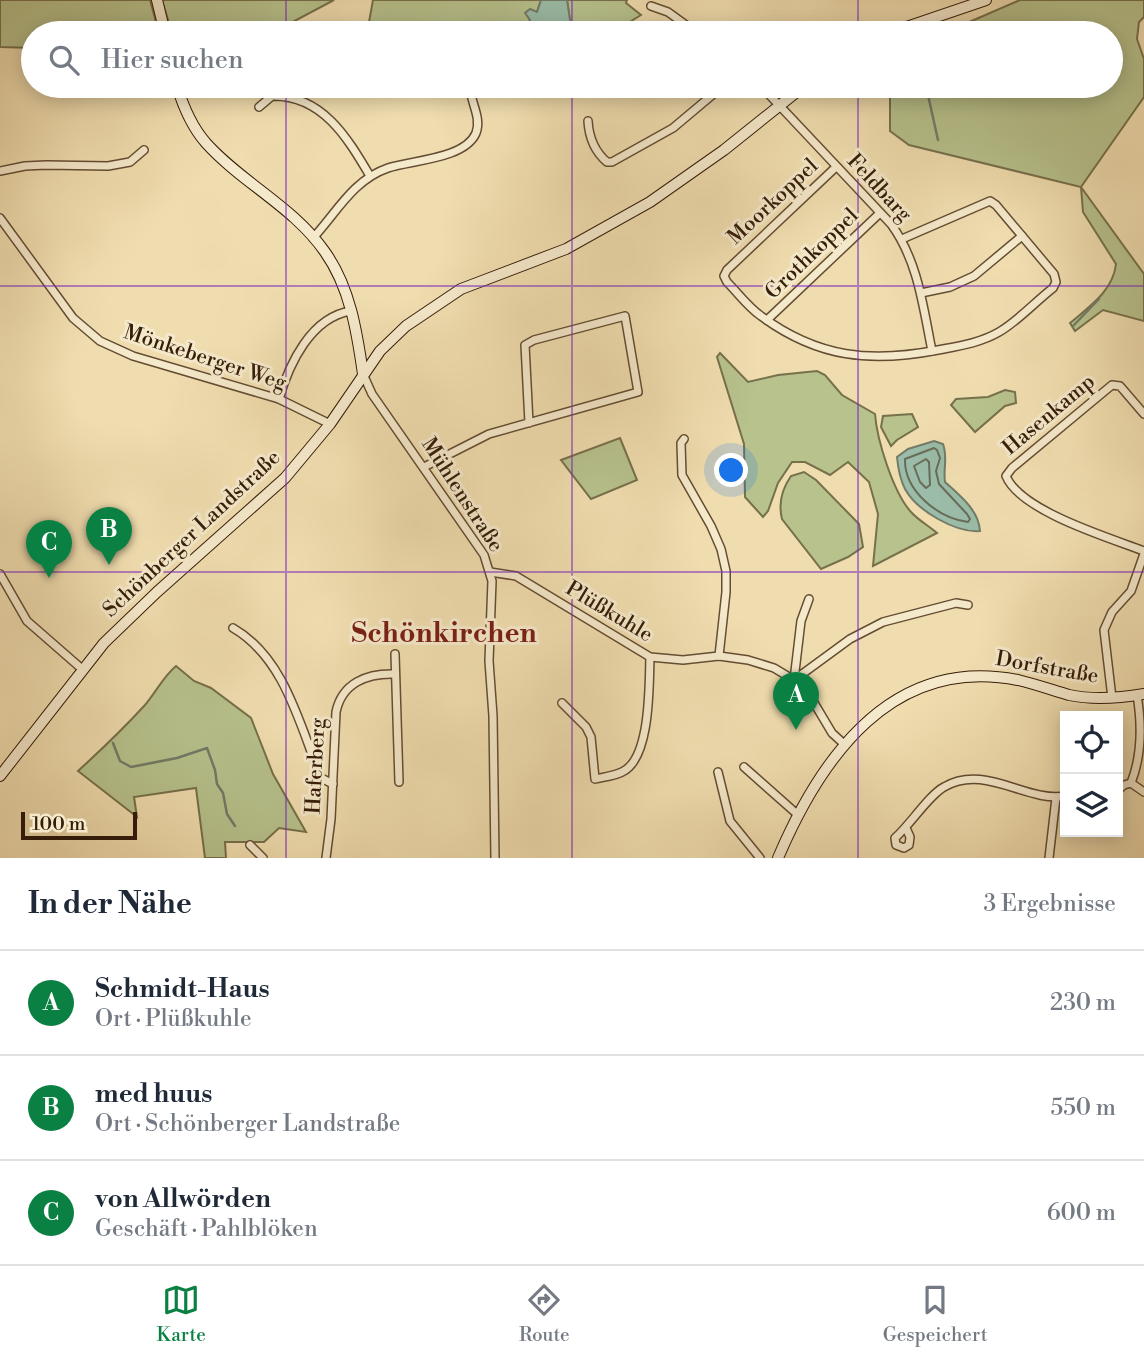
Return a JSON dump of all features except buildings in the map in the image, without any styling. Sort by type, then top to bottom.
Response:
[{"type":"main road","points":[[157,0],[162,21]]},
{"type":"main road","points":[[924,21],[986,0]]},
{"type":"main road","points":[[182,98],[192,123],[206,143],[278,203],[324,249],[337,273],[351,311],[363,374]]},
{"type":"main road","name":"Schönberger Landstraße","points":[[0,776],[82,669],[116,630],[285,478],[330,424],[380,351],[406,326],[442,300],[486,278],[566,248],[650,202],[724,150],[788,98]]},
{"type":"main road","name":"Dorfstraße","points":[[778,858],[797,814],[828,764],[844,744],[883,707],[938,682],[965,676],[983,676],[1018,680],[1072,695],[1112,698],[1140,694]]},
{"type":"street","points":[[651,6],[668,12],[680,21]]},
{"type":"street","points":[[259,107],[270,98]]},
{"type":"street","points":[[293,98],[323,113],[348,139],[370,176]]},
{"type":"street","points":[[313,238],[349,194],[370,176],[398,165],[459,151],[469,144],[478,121],[471,98]]},
{"type":"street","points":[[588,121],[589,138],[600,156],[607,162],[612,162],[673,128],[709,98]]},
{"type":"street","name":"Feldbarg","points":[[772,98],[902,239],[915,269],[932,351]]},
{"type":"street","points":[[0,171],[25,166],[108,166],[130,162],[144,150]]},
{"type":"street","name":"Moorkoppel","points":[[836,167],[727,270],[724,276],[767,320],[805,341],[844,354],[887,358],[980,341],[1002,331],[1053,288],[1056,282],[1054,274],[990,201],[902,239]]},
{"type":"street","name":"Grothkoppel","points":[[767,320],[880,213]]},
{"type":"street","name":"Mönkeberger Weg","points":[[0,218],[73,318],[100,341],[133,356],[279,399],[330,424]]},
{"type":"street","points":[[921,293],[950,287],[974,276],[1021,236]]},
{"type":"street","points":[[279,399],[291,365],[305,343],[331,317],[351,311]]},
{"type":"street","points":[[424,467],[489,434],[529,423],[638,392],[625,316],[534,340],[525,345],[529,423]]},
{"type":"street","name":"Mühlenstraße","points":[[363,374],[372,394],[484,555],[490,572],[489,661],[493,716],[495,858]]},
{"type":"street","name":"Hasenkamp","points":[[1144,414],[1120,386],[1112,385],[1012,468],[1006,476],[1009,483],[1021,494],[1056,516],[1144,553]]},
{"type":"street","points":[[684,439],[681,443],[682,475],[711,526],[726,570],[719,656]]},
{"type":"street","points":[[1112,698],[1104,630],[1112,612],[1131,591],[1144,553]]},
{"type":"street","name":"Plüßkuhle","points":[[490,572],[516,576],[650,657],[683,660],[719,656],[748,660],[774,668],[794,680],[810,696],[832,733],[844,744]]},
{"type":"street","points":[[0,574],[27,621],[82,669]]},
{"type":"street","points":[[794,680],[801,621],[810,598]]},
{"type":"street","points":[[794,680],[850,639],[883,622],[956,603],[968,605]]},
{"type":"street","points":[[233,628],[241,632],[277,671],[321,778],[333,784]]},
{"type":"street","points":[[395,654],[399,782]]},
{"type":"street","points":[[562,703],[586,727],[591,737],[591,761],[595,779],[623,772],[636,755],[649,717],[650,657]]},
{"type":"street","name":"Haferberg","points":[[326,858],[339,699],[357,681],[381,674],[395,674]]},
{"type":"street","points":[[1131,783],[1138,763],[1140,694]]},
{"type":"street","points":[[744,767],[797,814]]},
{"type":"street","points":[[718,772],[730,821],[760,858]]},
{"type":"street","points":[[906,828],[940,789],[968,779],[1060,797]]},
{"type":"street","points":[[1123,786],[1131,783]]},
{"type":"street","points":[[1131,783],[1144,792]]},
{"type":"street","points":[[1049,858],[1056,797]]},
{"type":"street","points":[[250,845],[263,858]]},
{"type":"green space","points":[[0,0],[150,0],[156,21],[21,21],[21,48],[0,47]]},
{"type":"green space","points":[[162,0],[334,0],[295,21],[168,21]]},
{"type":"green space","points":[[373,0],[541,0],[537,12],[530,21],[369,21]]},
{"type":"green space","points":[[567,0],[627,0],[626,3],[641,15],[631,21],[570,20]]},
{"type":"green space","points":[[1020,0],[1144,0],[1144,17],[1139,22],[1137,39],[1144,59],[1144,97],[1081,187],[909,145],[890,131],[890,98],[1123,98],[1123,21],[972,21]]},
{"type":"green space","points":[[1081,187],[1144,274],[1144,321],[1103,310],[1075,331],[1070,323],[1105,290],[1116,264],[1083,212]]},
{"type":"green space","points":[[720,353],[748,382],[778,375],[817,371],[825,375],[842,395],[875,414],[883,451],[898,492],[911,512],[937,533],[873,566],[878,514],[869,482],[848,462],[830,475],[805,462],[792,462],[778,483],[768,511],[763,517],[745,497],[744,444],[717,357]]},
{"type":"green space","points":[[1005,390],[1015,392],[1016,403],[1005,406],[975,432],[951,405],[956,399],[988,397]]},
{"type":"green space","points":[[912,414],[918,427],[891,446],[881,427],[883,416]]},
{"type":"green space","points":[[620,438],[637,480],[591,499],[561,460]]},
{"type":"green space","points":[[804,472],[816,480],[859,524],[863,547],[821,569],[782,519],[780,507],[783,491],[791,476]]},
{"type":"green space","points":[[176,666],[251,718],[273,774],[306,832],[279,828],[264,842],[225,842],[226,858],[205,858],[196,788],[134,797],[137,817],[78,771],[137,714]]},
{"type":"water","points":[[541,0],[567,0],[571,21],[529,21],[525,13],[530,9],[537,12]]},
{"type":"water","points":[[934,441],[943,444],[945,482],[972,510],[980,531],[970,531],[938,519],[918,505],[905,489],[897,457],[908,449]]},
{"type":"waterway","points":[[929,98],[938,140]]},
{"type":"waterway","points":[[1073,326],[1099,299]]},
{"type":"waterway","points":[[113,743],[120,761],[131,767],[177,758],[207,748],[217,784],[223,793],[227,814],[235,826]]},
{"type":"place","name":"med huus","points":[[109,565]]},
{"type":"place","name":"von Allwörden","points":[[49,578]]},
{"type":"place","name":"Schmidt-Haus","points":[[796,730]]},
{"type":"district","name":"Schönkirchen","points":[[444,633]]}]
